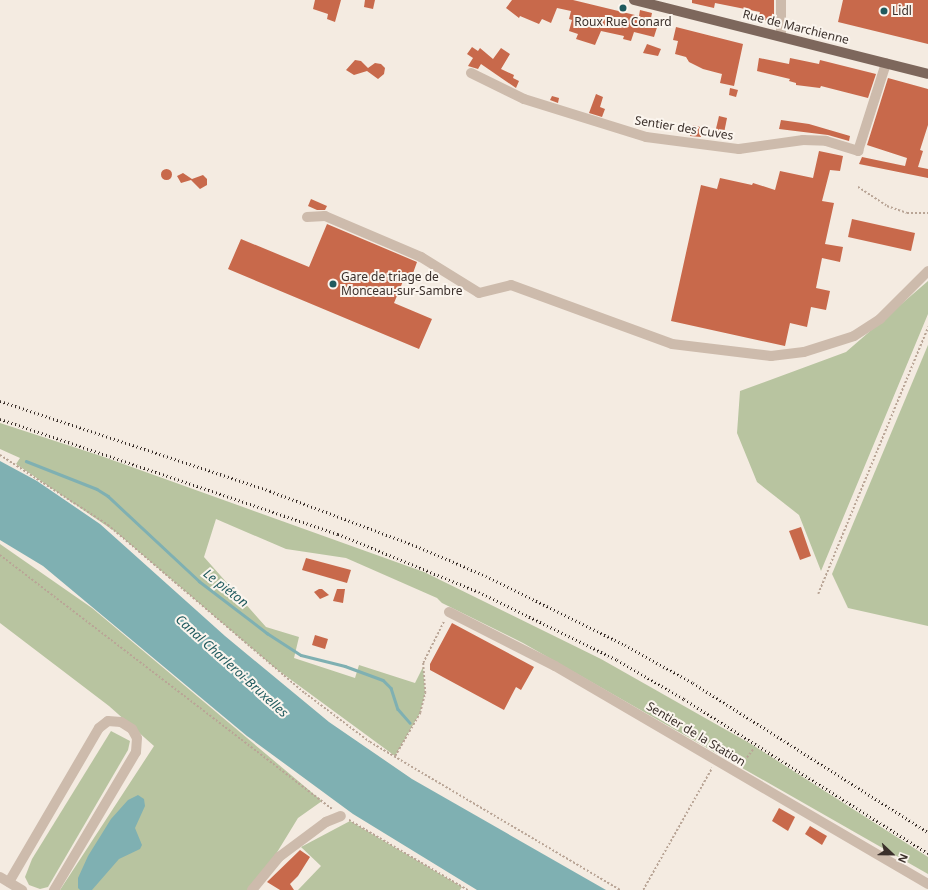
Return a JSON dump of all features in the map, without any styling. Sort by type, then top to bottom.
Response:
[{"type":"main road","name":"Rue de Marchienne","points":[[634,0],[928,74]]},
{"type":"street","points":[[781,36],[782,0]]},
{"type":"street","name":"Sentier des Cuves","points":[[471,73],[524,99],[646,137],[739,149],[810,140],[826,142],[858,151],[886,63]]},
{"type":"street","points":[[307,217],[325,216],[421,257],[479,293],[511,285],[672,344],[764,355],[804,352],[854,336],[880,319],[928,271]]},
{"type":"street","name":"Sentier de la Station","points":[[449,612],[555,666],[928,884]]},
{"type":"street","points":[[22,890],[4,880],[99,728],[108,721],[120,722],[132,728],[137,738],[136,752],[54,890]]},
{"type":"street","points":[[252,890],[279,857],[326,822],[341,816]]},
{"type":"path","points":[[858,187],[887,206],[907,213],[928,213]]},
{"type":"path","points":[[818,594],[928,327]]},
{"type":"path","points":[[0,455],[108,525],[305,693],[395,756],[620,890]]},
{"type":"path","points":[[0,556],[341,816],[468,890]]},
{"type":"path","points":[[395,756],[420,713],[425,693],[423,663],[449,612]]},
{"type":"path","points":[[736,773],[754,748]]},
{"type":"path","points":[[643,890],[716,761]]},
{"type":"green space","points":[[928,281],[928,314],[821,571],[799,515],[757,482],[737,433],[740,391],[846,352]]},
{"type":"green space","points":[[928,345],[928,626],[848,608],[832,574]]},
{"type":"green space","points":[[0,423],[101,456],[424,572],[601,659],[751,744],[928,857],[928,874],[523,643],[442,603],[437,598],[346,558],[286,549],[216,519],[204,557],[266,627],[299,637],[294,658],[355,678],[359,665],[415,683],[423,667],[425,693],[420,713],[395,756],[275,668],[117,533],[16,464],[20,458],[0,449]]},
{"type":"green space","points":[[0,544],[92,608],[322,801],[298,818],[254,890],[60,890],[154,746],[109,706],[0,623]]},
{"type":"green space","points":[[111,731],[130,741],[128,750],[48,887],[40,889],[29,885],[25,877],[32,859]]},
{"type":"green space","points":[[350,821],[462,887],[460,890],[298,890],[321,866],[301,847]]},
{"type":"water","name":"Canal Charleroi-Bruxelles","points":[[0,461],[37,481],[100,524],[225,636],[329,722],[412,779],[606,890],[477,890],[353,814],[247,736],[43,566],[0,540]]},
{"type":"water","points":[[138,795],[144,799],[145,806],[135,828],[142,845],[140,849],[119,859],[92,890],[80,890],[78,888],[78,878],[88,856],[111,819],[128,800]]},
{"type":"building","points":[[315,0],[341,0],[335,22],[327,19],[328,14],[313,9]]},
{"type":"building","points":[[365,0],[375,0],[373,9],[364,7]]},
{"type":"building","points":[[512,0],[573,0],[639,16],[640,10],[652,13],[651,18],[659,21],[654,37],[634,32],[631,41],[623,39],[624,36],[601,31],[595,45],[576,39],[578,34],[569,31],[572,20],[569,19],[571,11],[557,8],[551,23],[542,19],[539,24],[520,16],[519,18],[506,8]]},
{"type":"building","points":[[692,0],[774,0],[773,23],[758,18],[760,12],[715,3],[714,8],[692,3]]},
{"type":"building","name":"Lidl","points":[[843,0],[928,0],[928,44],[838,22]]},
{"type":"building","points":[[676,27],[743,44],[734,86],[720,83],[722,74],[703,69],[689,62],[686,57],[675,54],[678,41],[673,40]]},
{"type":"building","points":[[647,44],[661,49],[658,56],[643,53]]},
{"type":"building","points":[[472,47],[478,51],[480,48],[493,59],[501,48],[510,54],[501,69],[514,75],[513,78],[519,81],[516,88],[481,64],[478,69],[468,66],[473,58],[467,54]]},
{"type":"building","points":[[759,58],[789,64],[790,58],[819,64],[820,60],[876,74],[868,98],[821,86],[820,88],[796,85],[796,83],[789,81],[790,79],[757,71]]},
{"type":"building","points":[[355,60],[361,61],[368,68],[375,63],[381,64],[385,68],[384,74],[378,79],[367,71],[354,75],[346,70]]},
{"type":"building","points":[[888,78],[928,89],[928,125],[920,150],[923,151],[918,167],[928,169],[928,178],[859,164],[862,157],[905,166],[907,158],[867,145]]},
{"type":"building","points":[[730,88],[738,90],[736,97],[729,95]]},
{"type":"building","points":[[596,94],[603,97],[600,107],[605,109],[602,117],[589,113]]},
{"type":"building","points":[[552,96],[559,98],[558,103],[550,100]]},
{"type":"building","points":[[719,116],[727,118],[723,138],[714,137]]},
{"type":"building","points":[[781,120],[809,124],[850,136],[849,141],[828,135],[779,129]]},
{"type":"building","points":[[693,125],[700,127],[701,137],[690,136]]},
{"type":"building","points":[[819,151],[843,156],[840,171],[830,170],[822,201],[834,203],[825,244],[843,247],[840,262],[822,258],[816,288],[830,291],[826,310],[811,307],[807,327],[790,323],[785,346],[671,321],[701,185],[717,189],[720,178],[752,185],[753,183],[775,190],[780,171],[813,178]]},
{"type":"building","points":[[164,169],[168,169],[170,170],[170,178],[164,179],[161,176],[161,172]]},
{"type":"building","points":[[183,173],[192,179],[203,175],[207,179],[207,185],[200,189],[191,180],[181,183],[177,176]]},
{"type":"building","points":[[311,199],[327,206],[325,210],[317,210],[308,206]]},
{"type":"building","points":[[852,219],[915,233],[911,251],[848,237]]},
{"type":"building","name":"Gare de triage de Monceau-sur-Sambre","points":[[327,224],[417,262],[412,276],[406,274],[394,303],[432,319],[419,349],[228,269],[241,239],[309,267]]},
{"type":"building","points":[[801,527],[811,556],[800,560],[789,531]]},
{"type":"building","points":[[306,558],[351,570],[347,583],[302,570]]},
{"type":"building","points":[[322,589],[329,595],[320,599],[314,592]]},
{"type":"building","points":[[337,589],[345,589],[343,603],[333,601]]},
{"type":"building","points":[[452,623],[534,667],[521,690],[516,687],[504,710],[430,670],[430,664]]},
{"type":"building","points":[[315,635],[328,639],[325,649],[312,645]]},
{"type":"building","points":[[779,808],[795,817],[788,831],[772,821]]},
{"type":"building","points":[[810,826],[827,836],[822,845],[805,834]]},
{"type":"building","points":[[300,850],[310,857],[298,876],[290,884],[294,890],[280,890],[267,882]]},
{"type":"waterway","name":"Le piéton","points":[[26,461],[97,489],[108,496],[199,581],[267,633],[301,655],[345,666],[383,680],[391,688],[398,709],[410,723]]},
{"type":"railway","points":[[0,401],[270,491],[416,546],[486,576],[625,645],[693,683],[928,832]]},
{"type":"railway","points":[[0,419],[338,534],[479,592],[617,660],[684,699],[928,853]]},
{"type":"place","name":"Roux Rue Conard","points":[[623,8]]},
{"type":"place","name":"Lidl","points":[[884,11]]},
{"type":"place","name":"Gare de triage de Monceau-sur-Sambre","points":[[333,284]]}]
